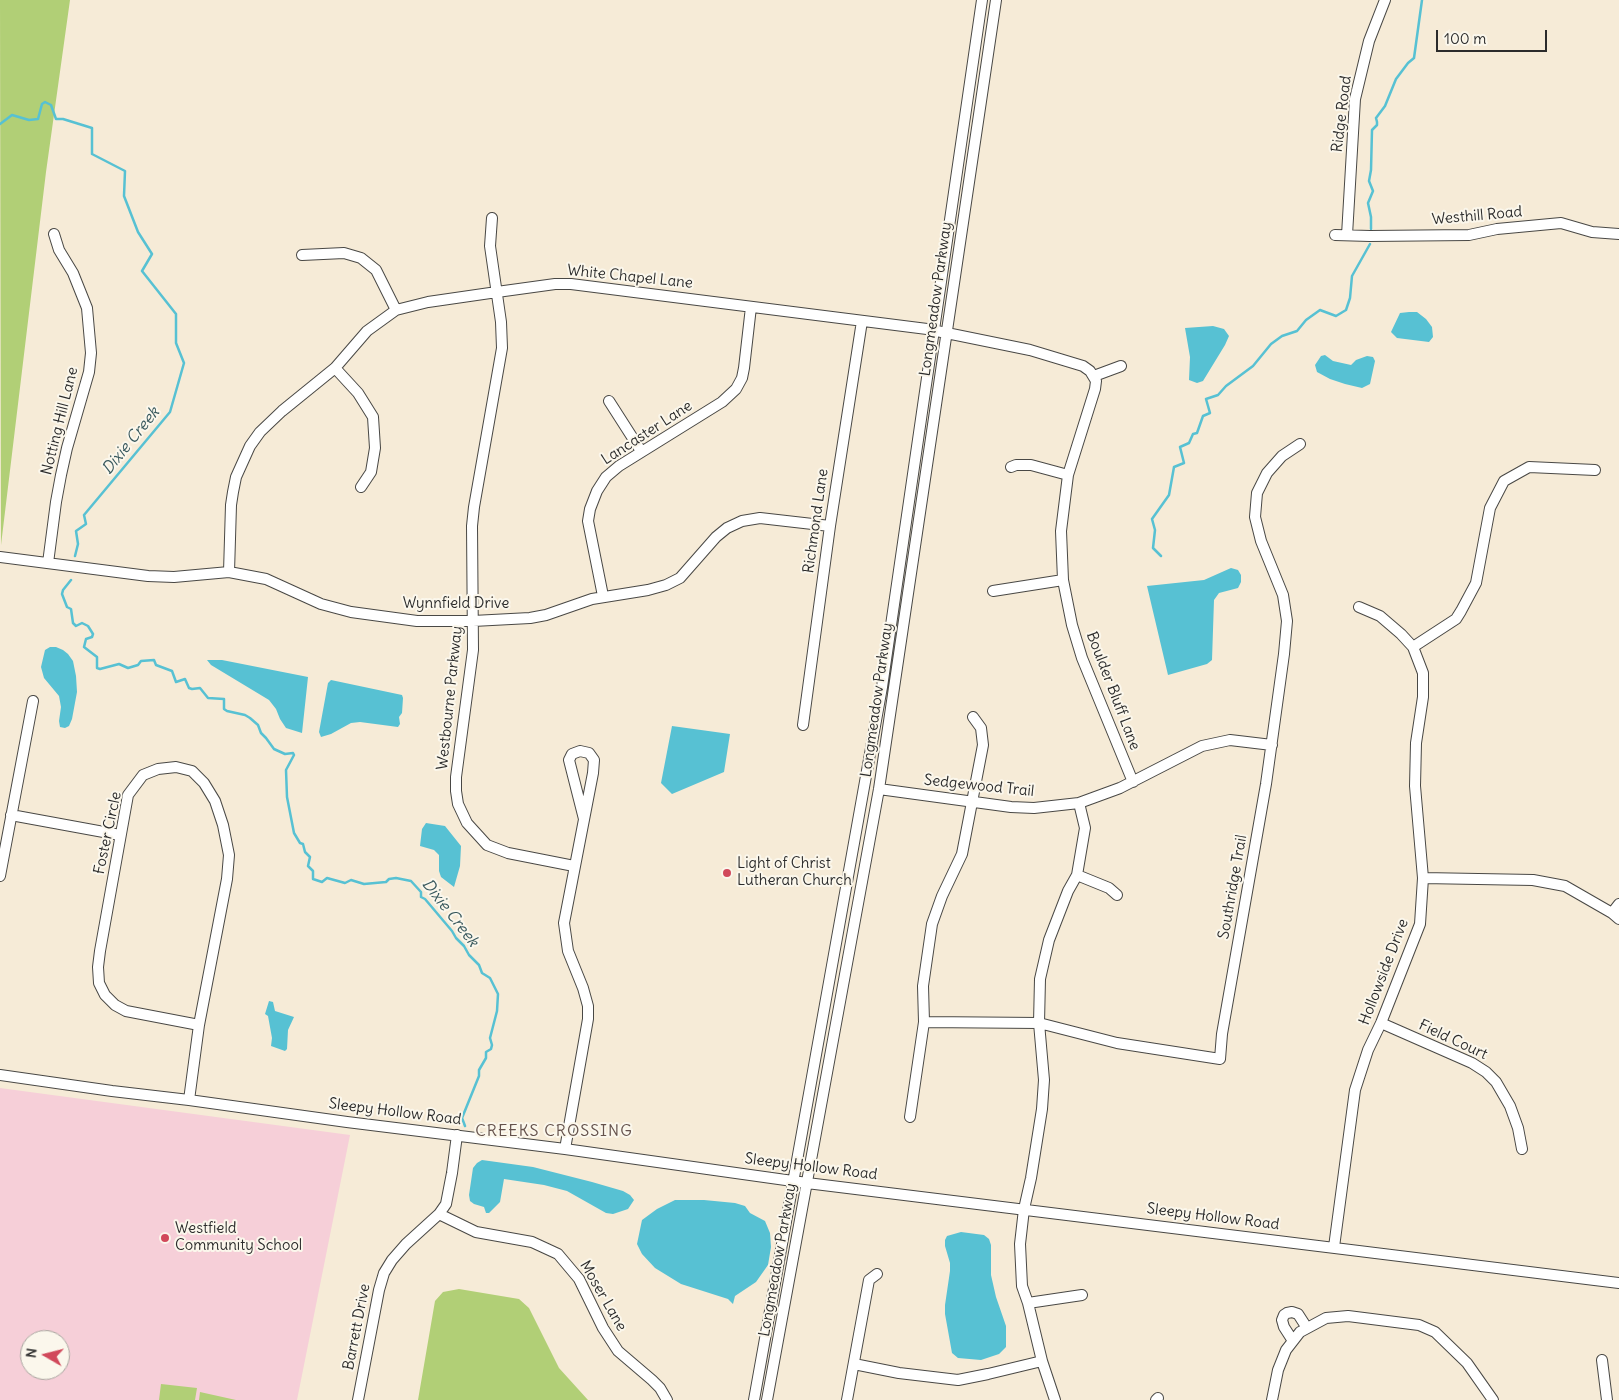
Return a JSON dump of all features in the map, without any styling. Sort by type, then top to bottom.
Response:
[{"type":"street","name":"Longmeadow Parkway","points":[[754,1400],[881,696],[982,0]]},
{"type":"street","name":"Longmeadow Parkway","points":[[767,1400],[879,789],[996,0]]},
{"type":"street","name":"Ridge Road","points":[[1347,235],[1356,99],[1370,40],[1384,0]]},
{"type":"street","name":"Westbourne Parkway","points":[[492,218],[490,246],[501,322],[502,348],[472,526],[473,650],[456,777],[456,792],[462,814],[472,831],[487,845],[508,853],[574,866]]},
{"type":"street","name":"Westhill Road","points":[[1335,235],[1469,235],[1509,228],[1561,223],[1592,232],[1619,234]]},
{"type":"street","name":"Notting Hill Lane","points":[[48,563],[56,502],[67,448],[89,372],[91,354],[87,308],[76,279],[60,250],[54,234]]},
{"type":"street","points":[[302,255],[344,253],[361,258],[376,270],[396,310]]},
{"type":"street","name":"White Chapel Lane","points":[[229,572],[231,505],[236,477],[242,460],[260,432],[282,411],[335,368],[366,331],[396,310],[428,302],[555,284],[571,284],[947,332],[1061,358],[1082,366],[1094,376]]},
{"type":"street","name":"Lancaster Lane","points":[[603,596],[588,520],[597,491],[606,477],[722,402],[736,389],[742,378],[744,368],[751,307]]},
{"type":"street","name":"Richmond Lane","points":[[803,725],[830,526],[862,321]]},
{"type":"street","points":[[1094,376],[1121,366]]},
{"type":"street","points":[[335,368],[358,393],[373,418],[375,448],[371,472],[361,487]]},
{"type":"street","name":"Boulder Bluff Lane","points":[[1094,376],[1096,381],[1095,390],[1068,475],[1061,531],[1063,580],[1072,626],[1082,658],[1133,782]]},
{"type":"street","points":[[609,401],[642,452]]},
{"type":"street","name":"Southridge Trail","points":[[924,1022],[1039,1022],[1118,1043],[1220,1059],[1222,1034],[1272,745],[1287,621],[1283,595],[1261,541],[1255,517],[1257,493],[1267,473],[1277,461],[1300,444]]},
{"type":"street","points":[[1011,467],[1031,465],[1068,475]]},
{"type":"street","points":[[1359,607],[1380,616],[1413,648],[1456,619],[1476,583],[1490,508],[1504,481],[1529,468],[1595,470]]},
{"type":"street","name":"Wynnfield Drive","points":[[0,557],[148,576],[174,577],[229,572],[266,579],[321,604],[351,612],[417,621],[473,621],[530,618],[603,596],[648,590],[666,585],[680,578],[716,537],[727,528],[742,522],[760,518],[830,526]]},
{"type":"street","points":[[994,591],[1063,580]]},
{"type":"street","name":"Hollowside Drive","points":[[1334,1247],[1355,1090],[1368,1050],[1382,1023],[1420,924],[1423,878],[1415,786],[1416,743],[1423,697],[1423,673],[1413,648]]},
{"type":"street","points":[[0,876],[33,701]]},
{"type":"street","points":[[910,1117],[924,1022],[923,986],[932,924],[942,896],[962,854],[983,746],[981,728],[973,718]]},
{"type":"street","name":"Sedgewood Trail","points":[[879,789],[1034,808],[1079,804],[1133,782],[1192,750],[1217,742],[1244,741],[1272,745]]},
{"type":"street","points":[[565,1149],[588,1019],[588,1006],[583,988],[568,952],[564,923],[584,819],[594,760],[589,752],[580,751],[572,754],[569,760],[584,819]]},
{"type":"street","name":"Foster Circle","points":[[189,1100],[199,1025],[217,938],[229,855],[223,825],[215,801],[204,784],[192,771],[176,767],[158,769],[142,775],[128,795],[99,959],[99,982],[105,995],[115,1005],[126,1011],[199,1025]]},
{"type":"street","points":[[1055,1400],[1042,1361],[1022,1286],[1020,1244],[1024,1209],[1042,1109],[1044,1080],[1039,1022],[1040,979],[1048,940],[1068,891],[1077,875],[1085,828],[1079,804]]},
{"type":"street","points":[[11,816],[120,835]]},
{"type":"street","points":[[1077,875],[1109,888],[1116,895]]},
{"type":"street","points":[[1423,878],[1533,880],[1565,886],[1616,916],[1619,904]]},
{"type":"street","name":"Field Court","points":[[1382,1023],[1472,1063],[1486,1072],[1496,1082],[1510,1106],[1518,1128],[1522,1149]]},
{"type":"street","name":"Sleepy Hollow Road","points":[[0,1075],[565,1149],[807,1183],[1619,1283]]},
{"type":"street","name":"Barrett Drive","points":[[358,1400],[384,1273],[406,1244],[439,1214],[446,1204],[457,1135]]},
{"type":"street","name":"Moser Lane","points":[[439,1214],[460,1226],[476,1232],[532,1242],[558,1254],[579,1279],[603,1328],[618,1351],[652,1380],[663,1392],[667,1400]]},
{"type":"street","points":[[847,1400],[869,1280],[877,1274]]},
{"type":"street","points":[[1028,1303],[1082,1295]]},
{"type":"street","points":[[1294,1341],[1284,1327],[1282,1320],[1284,1315],[1292,1312],[1298,1314],[1307,1328]]},
{"type":"street","points":[[1272,1400],[1278,1370],[1286,1350],[1300,1332],[1326,1318],[1348,1316],[1419,1325],[1435,1332],[1467,1363],[1493,1400]]},
{"type":"street","points":[[1602,1360],[1607,1400]]},
{"type":"street","points":[[854,1364],[898,1374],[958,1380],[1042,1361]]},
{"type":"shaded area","name":"Westfield Community School","points":[[0,1088],[350,1135],[297,1400],[0,1400]]},
{"type":"green space","points":[[0,0],[70,0],[46,172],[1,545]]},
{"type":"green space","points":[[459,1289],[519,1299],[529,1308],[559,1368],[588,1400],[418,1400],[435,1301],[443,1292]]},
{"type":"green space","points":[[161,1384],[197,1388],[195,1400],[159,1400]]},
{"type":"green space","points":[[200,1392],[236,1400],[199,1400]]},
{"type":"water","points":[[1417,312],[1432,327],[1433,337],[1429,342],[1397,338],[1391,332],[1400,313]]},
{"type":"water","points":[[1213,326],[1224,329],[1229,336],[1203,381],[1197,383],[1189,380],[1190,357],[1185,328]]},
{"type":"water","points":[[1325,355],[1333,361],[1351,365],[1356,360],[1367,356],[1373,357],[1375,361],[1370,384],[1362,388],[1330,379],[1317,372],[1315,365],[1321,356]]},
{"type":"water","points":[[1231,568],[1238,570],[1241,575],[1241,582],[1238,588],[1219,593],[1214,600],[1212,660],[1207,664],[1168,675],[1147,586],[1204,580]]},
{"type":"water","points":[[50,647],[56,647],[68,654],[73,661],[76,676],[77,692],[72,719],[69,726],[65,728],[60,727],[61,707],[59,696],[44,678],[41,667],[45,650]]},
{"type":"water","points":[[207,660],[222,660],[308,677],[302,733],[286,728],[269,700],[211,665]]},
{"type":"water","points":[[331,680],[402,695],[402,713],[399,717],[400,724],[398,727],[360,722],[351,723],[331,734],[321,737],[319,732],[328,683]]},
{"type":"water","points":[[672,726],[730,734],[724,772],[672,794],[661,783]]},
{"type":"water","points":[[426,823],[445,826],[461,846],[460,866],[454,887],[441,877],[439,855],[434,850],[420,846],[422,829]]},
{"type":"water","points":[[269,1001],[273,1002],[275,1011],[294,1017],[288,1030],[287,1049],[285,1051],[271,1046],[272,1038],[268,1016],[265,1014]]},
{"type":"water","points":[[482,1160],[533,1167],[592,1182],[623,1191],[634,1200],[628,1209],[613,1214],[606,1213],[567,1191],[544,1185],[504,1179],[500,1202],[489,1213],[486,1213],[484,1207],[470,1201],[469,1195],[473,1168]]},
{"type":"water","points":[[675,1200],[735,1203],[745,1206],[750,1213],[765,1221],[770,1233],[771,1247],[768,1265],[756,1282],[735,1296],[733,1304],[728,1299],[681,1284],[655,1268],[642,1254],[637,1244],[642,1220],[657,1209]]},
{"type":"water","points":[[961,1232],[984,1235],[989,1239],[991,1245],[991,1275],[1006,1326],[1006,1347],[999,1354],[981,1360],[958,1358],[952,1353],[945,1314],[950,1263],[945,1240],[947,1236]]},
{"type":"waterway","points":[[1371,229],[1368,203],[1373,191],[1369,181],[1372,130],[1377,125],[1376,118],[1385,106],[1396,79],[1414,58],[1422,0]]},
{"type":"waterway","name":"Dixie Creek","points":[[0,124],[12,115],[29,120],[38,119],[42,104],[45,102],[51,105],[56,119],[63,119],[92,128],[92,154],[125,171],[124,196],[138,232],[152,254],[142,271],[176,314],[176,343],[184,363],[170,412],[84,515],[86,524],[76,531],[78,544],[75,556]]},
{"type":"waterway","points":[[1161,556],[1153,548],[1155,530],[1152,519],[1169,495],[1174,467],[1184,463],[1180,447],[1189,443],[1193,434],[1197,433],[1203,416],[1210,413],[1206,399],[1218,395],[1226,386],[1253,366],[1271,344],[1282,336],[1297,331],[1306,320],[1320,310],[1336,316],[1346,310],[1350,298],[1352,276],[1370,244]]},
{"type":"waterway","name":"Dixie Creek","points":[[71,580],[62,594],[67,607],[71,609],[73,623],[76,626],[82,623],[88,626],[93,634],[92,637],[86,639],[84,647],[97,657],[97,668],[100,669],[119,664],[128,668],[138,665],[141,661],[154,660],[156,665],[172,671],[176,682],[185,679],[189,688],[200,688],[208,698],[224,699],[224,709],[227,711],[250,718],[258,725],[261,733],[274,749],[285,754],[293,753],[294,755],[286,770],[287,797],[294,833],[310,857],[308,866],[313,871],[313,879],[322,882],[327,878],[345,883],[351,880],[364,884],[386,882],[389,879],[396,878],[411,881],[421,892],[421,897],[425,899],[479,965],[482,973],[490,978],[498,994],[497,1011],[490,1038],[492,1045],[491,1049],[486,1052],[486,1058],[479,1070],[479,1076],[462,1118],[465,1126]]},
{"type":"place","name":"Light of Christ Lutheran Church","points":[[727,873]]},
{"type":"place","name":"Westfield Community School","points":[[165,1238]]},
{"type":"district","name":"CREEKS CROSSING","points":[[554,1131]]}]
